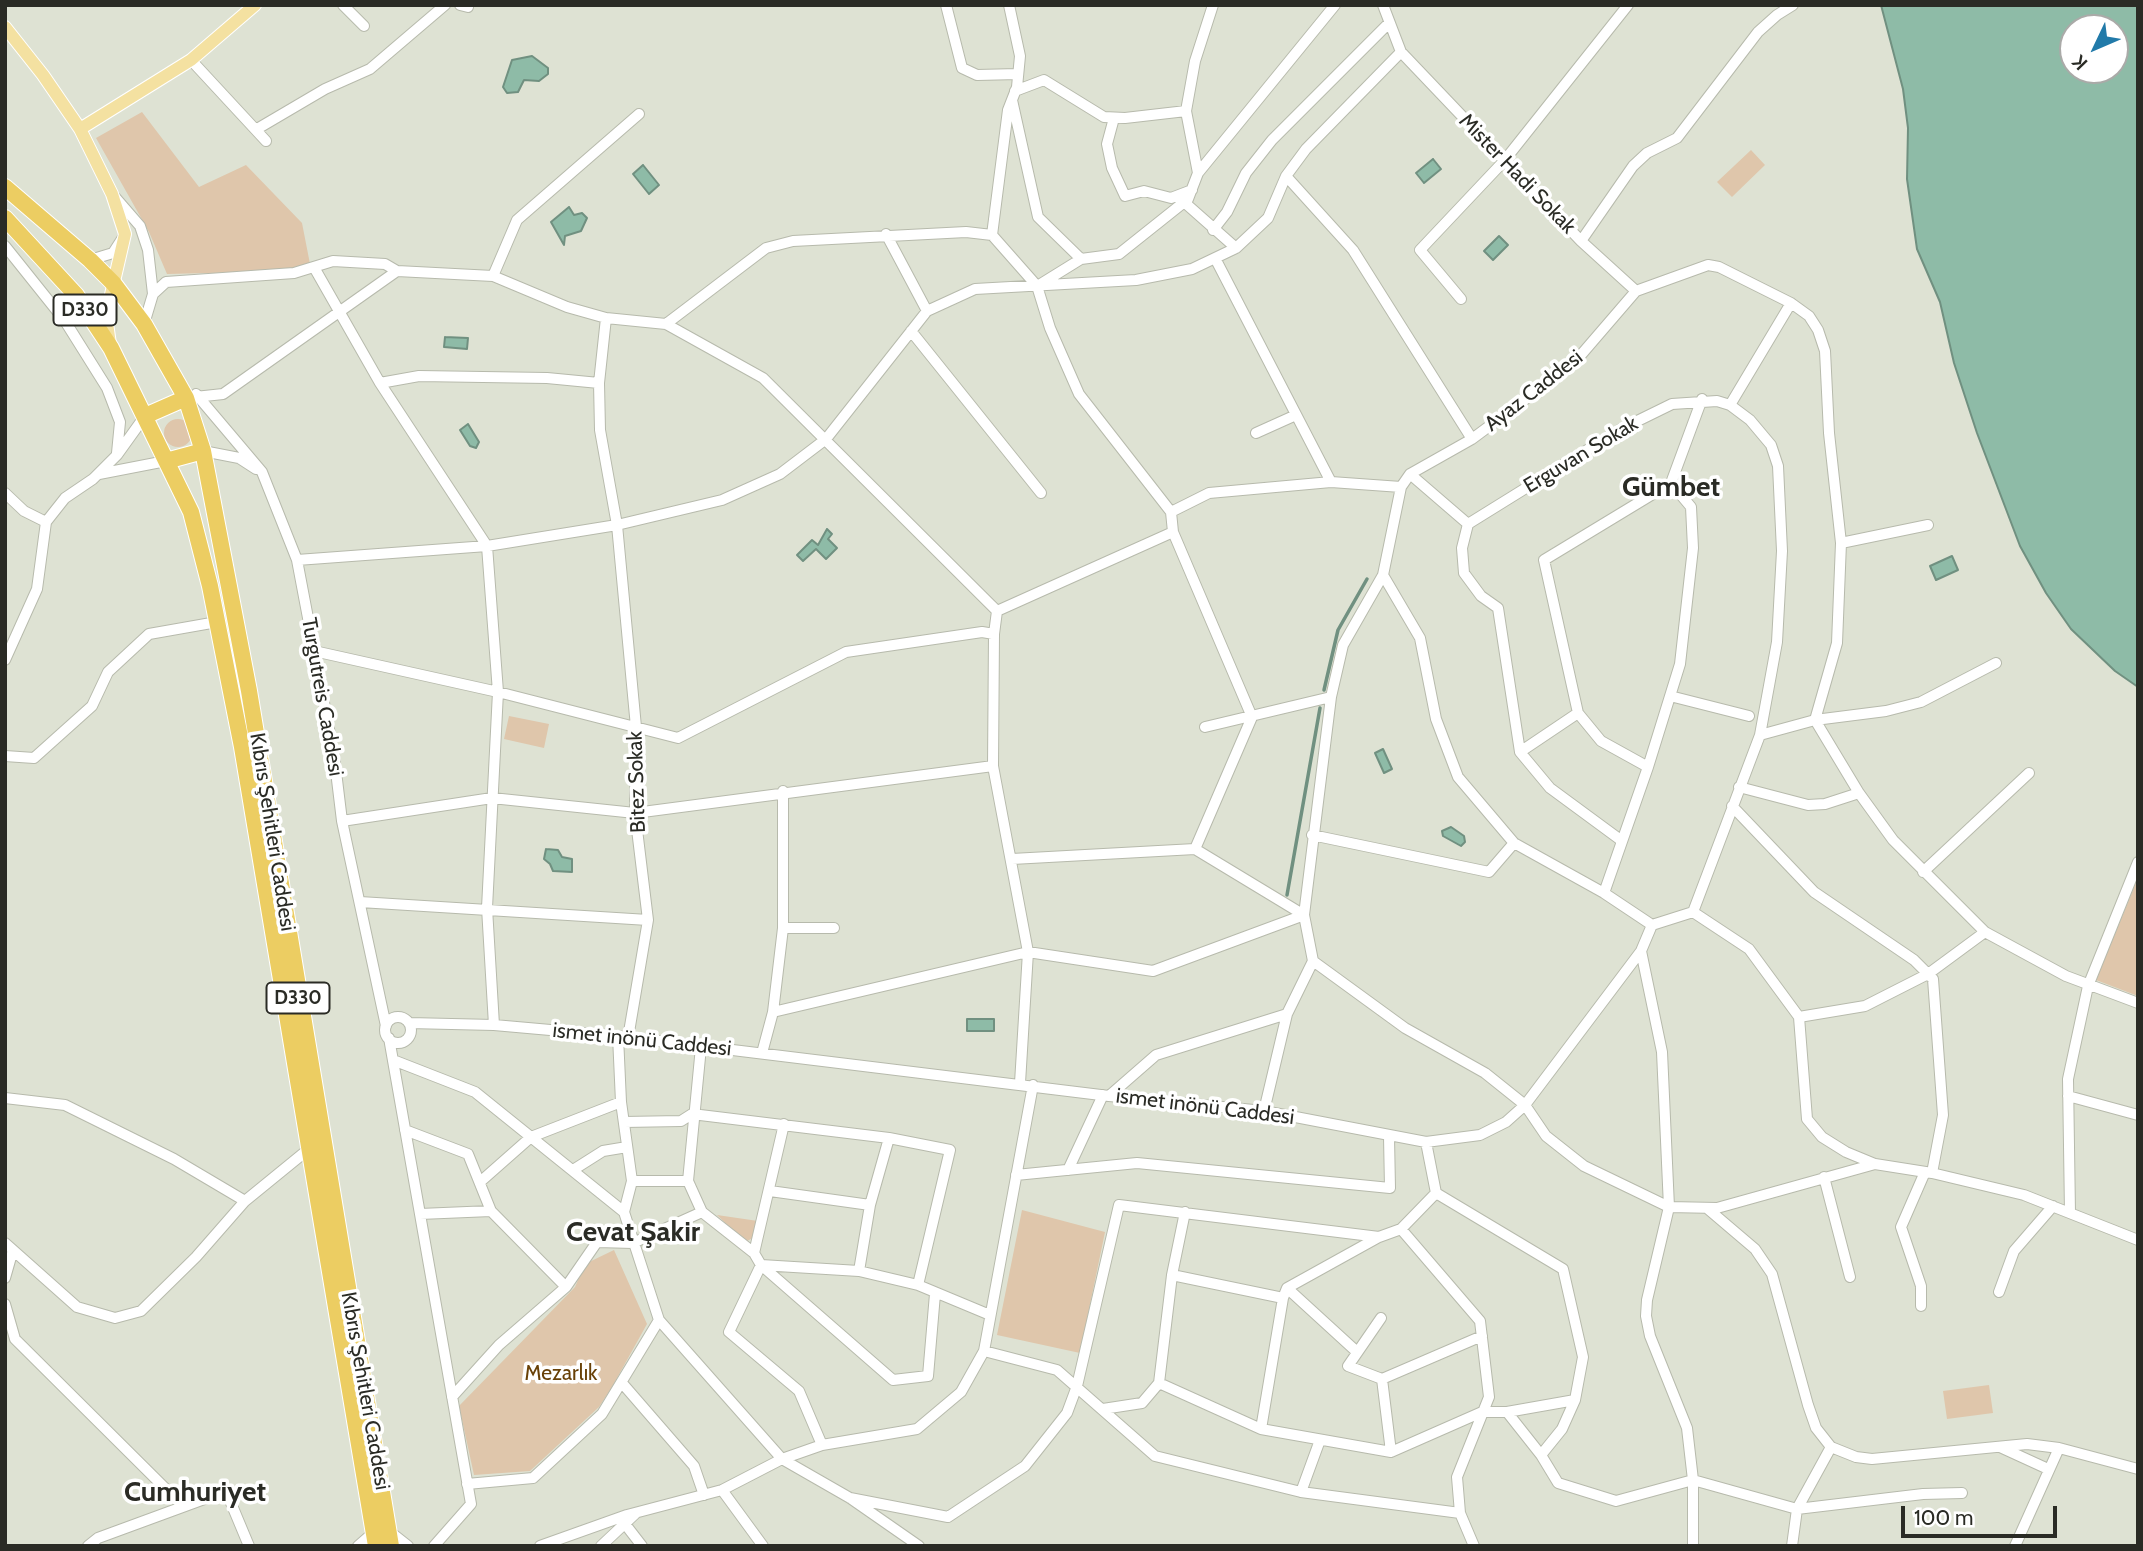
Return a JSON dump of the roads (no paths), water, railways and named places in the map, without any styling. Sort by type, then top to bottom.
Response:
[{"type":"highway","name":"Kıbrıs Şehitleri Caddesi","points":[[5,187],[114,284],[191,396],[251,705],[382,1539]]},
{"type":"highway","name":"Kıbrıs Şehitleri Caddesi","points":[[5,218],[76,295],[111,348],[191,512],[242,747],[310,1148],[382,1539]]},
{"type":"highway","points":[[145,416],[191,396]]},
{"type":"highway","points":[[166,461],[203,451]]},
{"type":"main road","points":[[80,129],[191,60],[254,6]]},
{"type":"main road","points":[[5,27],[43,75],[80,129],[112,194],[125,234],[106,316],[111,348]]},
{"type":"street","points":[[344,5],[364,26]]},
{"type":"street","points":[[257,129],[325,89],[370,69],[445,5]]},
{"type":"street","points":[[946,5],[962,68],[976,75],[1018,74]]},
{"type":"street","points":[[992,235],[1020,56],[1009,5]]},
{"type":"street","points":[[1198,173],[1186,111],[1195,61],[1213,5]]},
{"type":"street","points":[[1037,286],[1081,259],[1119,254],[1184,202],[1198,173],[1335,5]]},
{"type":"street","name":"Mister Hadi Sokak","points":[[1382,5],[1401,52],[1581,241],[1636,291]]},
{"type":"street","points":[[1461,299],[1420,250],[1504,161],[1628,5]]},
{"type":"street","points":[[1581,241],[1633,166],[1647,153],[1677,138],[1758,32],[1793,5]]},
{"type":"street","points":[[1213,230],[1227,212],[1246,173],[1272,140],[1388,24]]},
{"type":"street","points":[[297,560],[486,546],[617,525],[722,500],[780,474],[826,439],[927,311],[975,289],[1136,280],[1192,269],[1216,260],[1236,248],[1268,218],[1286,176],[1306,149],[1401,52]]},
{"type":"street","points":[[191,60],[266,141]]},
{"type":"street","points":[[1013,95],[1044,80],[1104,117],[1186,111]]},
{"type":"street","points":[[1013,95],[1038,217],[1081,259]]},
{"type":"street","points":[[493,276],[517,220],[639,114]]},
{"type":"street","points":[[1114,118],[1107,144],[1112,168],[1125,197],[1144,191],[1171,198],[1192,190]]},
{"type":"street","points":[[1286,176],[1353,250],[1472,439]]},
{"type":"street","points":[[112,194],[140,226],[148,250],[153,294],[144,324]]},
{"type":"street","points":[[1184,202],[1236,248]]},
{"type":"street","points":[[666,324],[766,248],[793,241],[887,234],[966,232],[992,235],[1037,286],[1050,328],[1079,394],[1171,512],[1173,532],[1252,717],[1195,849]]},
{"type":"street","points":[[90,260],[113,253],[125,234]]},
{"type":"street","points":[[887,234],[927,311]]},
{"type":"street","points":[[5,246],[65,321],[107,388],[120,422],[117,455]]},
{"type":"street","points":[[1216,260],[1331,482]]},
{"type":"street","points":[[153,294],[166,282],[294,273],[333,261],[364,261],[385,264],[397,271],[493,276],[567,307],[606,318],[666,324],[763,378],[997,611]]},
{"type":"street","name":"Ayaz Caddesi","points":[[1313,961],[1304,915],[1331,697],[1343,645],[1383,575],[1401,487],[1410,474],[1472,439],[1574,363],[1636,291],[1708,265],[1719,267],[1791,303],[1814,323],[1825,351],[1829,433],[1841,544],[1837,643],[1815,720]]},
{"type":"street","points":[[315,268],[380,383],[486,546],[498,692],[488,908],[494,1025]]},
{"type":"street","points":[[191,396],[223,394],[397,271]]},
{"type":"street","points":[[1693,912],[1760,735],[1777,642],[1782,551],[1777,466],[1765,436],[1730,405],[1791,303]]},
{"type":"street","name":"Bitez Sokak","points":[[606,318],[599,383],[600,430],[617,525],[635,727],[635,813],[648,919],[623,1037],[621,1102],[632,1181]]},
{"type":"street","points":[[911,331],[1041,493]]},
{"type":"street","points":[[380,383],[419,376],[547,378],[599,383]]},
{"type":"street","name":"Turgutreis Caddesi","points":[[191,396],[262,472],[297,560],[334,755],[342,821],[386,1026]]},
{"type":"street","points":[[1648,767],[1601,741],[1578,713],[1544,560],[1671,483],[1702,400]]},
{"type":"street","name":"Erguvan Sokak","points":[[1468,524],[1621,429],[1672,404],[1702,400],[1730,405]]},
{"type":"street","points":[[1256,433],[1296,415]]},
{"type":"street","points":[[5,660],[37,589],[46,522],[65,498],[99,474],[117,455],[145,416]]},
{"type":"street","points":[[203,451],[239,458],[262,472]]},
{"type":"street","points":[[99,474],[166,461]]},
{"type":"street","points":[[1410,474],[1468,524],[1462,548],[1464,573],[1481,596],[1498,608],[1521,752],[1550,788],[1622,841]]},
{"type":"street","points":[[1171,512],[1209,493],[1331,482],[1401,487]]},
{"type":"street","points":[[1604,893],[1648,767],[1685,637],[1693,548],[1690,507],[1671,483]]},
{"type":"street","points":[[5,493],[24,511],[46,522]]},
{"type":"street","points":[[1841,544],[1928,525]]},
{"type":"street","points":[[997,611],[1173,532]]},
{"type":"street","points":[[1383,575],[1420,638],[1436,719],[1458,777],[1514,843],[1604,893],[1652,925],[1693,912]]},
{"type":"street","points":[[997,611],[994,634],[993,766],[1028,952],[1020,1083]]},
{"type":"street","points":[[5,756],[34,758],[92,706],[108,673],[149,634],[217,622]]},
{"type":"street","points":[[314,651],[498,692],[678,738],[846,652],[982,632],[994,634]]},
{"type":"street","points":[[1760,735],[1815,720],[1886,711],[1921,702],[1996,663]]},
{"type":"street","points":[[1670,696],[1749,716]]},
{"type":"street","points":[[1205,727],[1331,697]]},
{"type":"street","points":[[1521,752],[1578,713]]},
{"type":"street","points":[[1815,720],[1859,793],[1893,840],[1985,932],[2088,986],[2138,1003]]},
{"type":"street","points":[[342,821],[492,798],[635,813],[783,791],[993,766]]},
{"type":"street","points":[[1923,872],[2029,773]]},
{"type":"street","points":[[1739,787],[1808,804],[1825,804],[1859,793]]},
{"type":"street","points":[[762,1053],[773,1012],[783,928],[783,791]]},
{"type":"street","points":[[1732,806],[1814,892],[1914,960],[1933,979],[1943,1115],[1928,1172],[1901,1227],[1921,1286],[1921,1306]]},
{"type":"street","points":[[1312,835],[1489,872],[1514,843]]},
{"type":"street","points":[[1012,859],[1195,849],[1304,915]]},
{"type":"street","points":[[2070,1213],[2068,1079],[2088,986],[2138,862]]},
{"type":"street","points":[[360,902],[648,919]]},
{"type":"street","points":[[1693,912],[1749,949],[1799,1017],[1807,1119],[1834,1145],[1875,1164],[1928,1172],[2024,1195],[2138,1240]]},
{"type":"street","points":[[773,1012],[1028,952],[1153,971],[1304,915]]},
{"type":"street","name":"ismet inönü Caddesi","points":[[409,1023],[494,1025],[623,1037],[1020,1083],[1106,1096],[1264,1111],[1426,1142],[1480,1135],[1506,1122],[1525,1105],[1641,951],[1652,925]]},
{"type":"street","points":[[783,928],[834,928]]},
{"type":"street","points":[[1799,1017],[1865,1006],[1928,974],[1985,932]]},
{"type":"street","points":[[1641,951],[1662,1052],[1669,1207],[1647,1300],[1646,1316],[1650,1336],[1687,1428],[1693,1480],[1693,1546]]},
{"type":"street","points":[[1264,1111],[1287,1014],[1313,961],[1405,1028],[1485,1073],[1525,1105],[1546,1136],[1584,1166],[1669,1207],[1708,1209],[1875,1164]]},
{"type":"street","points":[[383,1010],[409,1023],[409,1037],[393,1060]]},
{"type":"street","points":[[1068,1170],[1106,1096],[1156,1055],[1287,1014]]},
{"type":"street","points":[[394,1017],[386,1026],[471,1504],[434,1546]]},
{"type":"street","points":[[388,1038],[396,1042],[430,1024]]},
{"type":"street","points":[[701,1047],[692,1114],[688,1181],[702,1212],[754,1253],[761,1265],[893,1380],[928,1376],[935,1294]]},
{"type":"street","points":[[393,1060],[475,1092],[624,1212]]},
{"type":"street","points":[[540,1546],[638,1512],[722,1490],[782,1460],[822,1445],[917,1429],[961,1392],[984,1351],[1033,1085]]},
{"type":"street","points":[[2068,1096],[2138,1115]]},
{"type":"street","points":[[5,1098],[65,1104],[174,1159],[245,1201]]},
{"type":"street","points":[[480,1182],[531,1137],[621,1102]]},
{"type":"street","points":[[624,1122],[681,1121],[692,1114],[889,1138],[950,1150],[918,1285]]},
{"type":"street","points":[[754,1253],[784,1124]]},
{"type":"street","points":[[405,1130],[468,1154],[491,1211],[566,1287]]},
{"type":"street","points":[[1016,1175],[1137,1163],[1390,1188],[1389,1137]]},
{"type":"street","points":[[859,1271],[870,1205],[889,1138]]},
{"type":"street","points":[[1426,1142],[1436,1194],[1563,1269],[1583,1357],[1575,1400],[1562,1429],[1541,1455]]},
{"type":"street","points":[[573,1170],[603,1151],[627,1147]]},
{"type":"street","points":[[9,1246],[77,1307],[115,1318],[141,1311],[196,1257],[245,1201],[310,1148]]},
{"type":"street","points":[[1824,1177],[1850,1277]]},
{"type":"street","points":[[688,1181],[632,1181],[624,1212],[659,1320],[782,1460],[850,1498],[919,1546]]},
{"type":"street","points":[[770,1191],[870,1205]]},
{"type":"street","points":[[1261,1429],[1285,1293],[1378,1237],[1401,1229],[1436,1194]]},
{"type":"street","points":[[850,1498],[948,1517],[1025,1466],[1067,1413],[1077,1386],[1119,1205],[1378,1237]]},
{"type":"street","points":[[1999,1292],[2014,1251],[2053,1206]]},
{"type":"street","points":[[1708,1209],[1755,1249],[1772,1275],[1808,1405],[1816,1428],[1830,1447],[1856,1457],[1872,1459],[2027,1444],[2059,1448],[2138,1469]]},
{"type":"street","points":[[420,1214],[491,1211]]},
{"type":"street","points":[[452,1397],[499,1345],[566,1287],[597,1242],[633,1243],[702,1212]]},
{"type":"street","points":[[1102,1409],[1142,1403],[1159,1383],[1172,1275],[1185,1212]]},
{"type":"street","points":[[1401,1229],[1480,1321],[1489,1397],[1457,1477],[1460,1513],[1474,1546]]},
{"type":"street","points":[[5,1278],[9,1246]]},
{"type":"street","points":[[761,1265],[859,1271],[918,1285],[990,1315]]},
{"type":"street","points":[[761,1265],[729,1332],[799,1391],[822,1445]]},
{"type":"street","points":[[1172,1275],[1285,1293],[1357,1352]]},
{"type":"street","points":[[5,1304],[15,1339],[182,1505]]},
{"type":"street","points":[[1381,1318],[1348,1366],[1382,1379],[1482,1336]]},
{"type":"street","points":[[467,1484],[533,1478],[602,1414],[659,1320]]},
{"type":"street","points":[[984,1351],[1057,1370],[1155,1456],[1301,1492],[1460,1513]]},
{"type":"street","points":[[1382,1379],[1391,1452]]},
{"type":"street","points":[[622,1383],[694,1466],[705,1494]]},
{"type":"street","points":[[1159,1383],[1261,1429],[1391,1452],[1482,1412],[1507,1412],[1575,1400]]},
{"type":"street","points":[[1507,1412],[1541,1455],[1558,1483],[1616,1501],[1693,1480],[1797,1509],[1923,1494],[1962,1493]]},
{"type":"street","points":[[1301,1492],[1320,1440]]},
{"type":"street","points":[[1995,1445],[2048,1469]]},
{"type":"street","points":[[1792,1546],[1797,1509],[1830,1447]]},
{"type":"street","points":[[2015,1546],[2059,1448]]},
{"type":"street","points":[[722,1490],[763,1546]]},
{"type":"street","points":[[88,1546],[98,1538],[226,1491],[249,1546]]},
{"type":"street","points":[[601,1546],[638,1512]]},
{"type":"street","points":[[625,1524],[642,1546]]},
{"type":"street","points":[[358,1546],[382,1539],[408,1546]]},
{"type":"waterway","points":[[1324,690],[1338,630],[1367,579]]},
{"type":"waterway","points":[[1287,895],[1320,708]]},
{"type":"district","name":"Gümbet","points":[[1671,488]]},
{"type":"district","name":"Cevat Şakir","points":[[633,1233]]},
{"type":"district","name":"Cumhuriyet","points":[[195,1493]]},
{"type":"park label","name":"Mezarlık","points":[[561,1374]]}]
